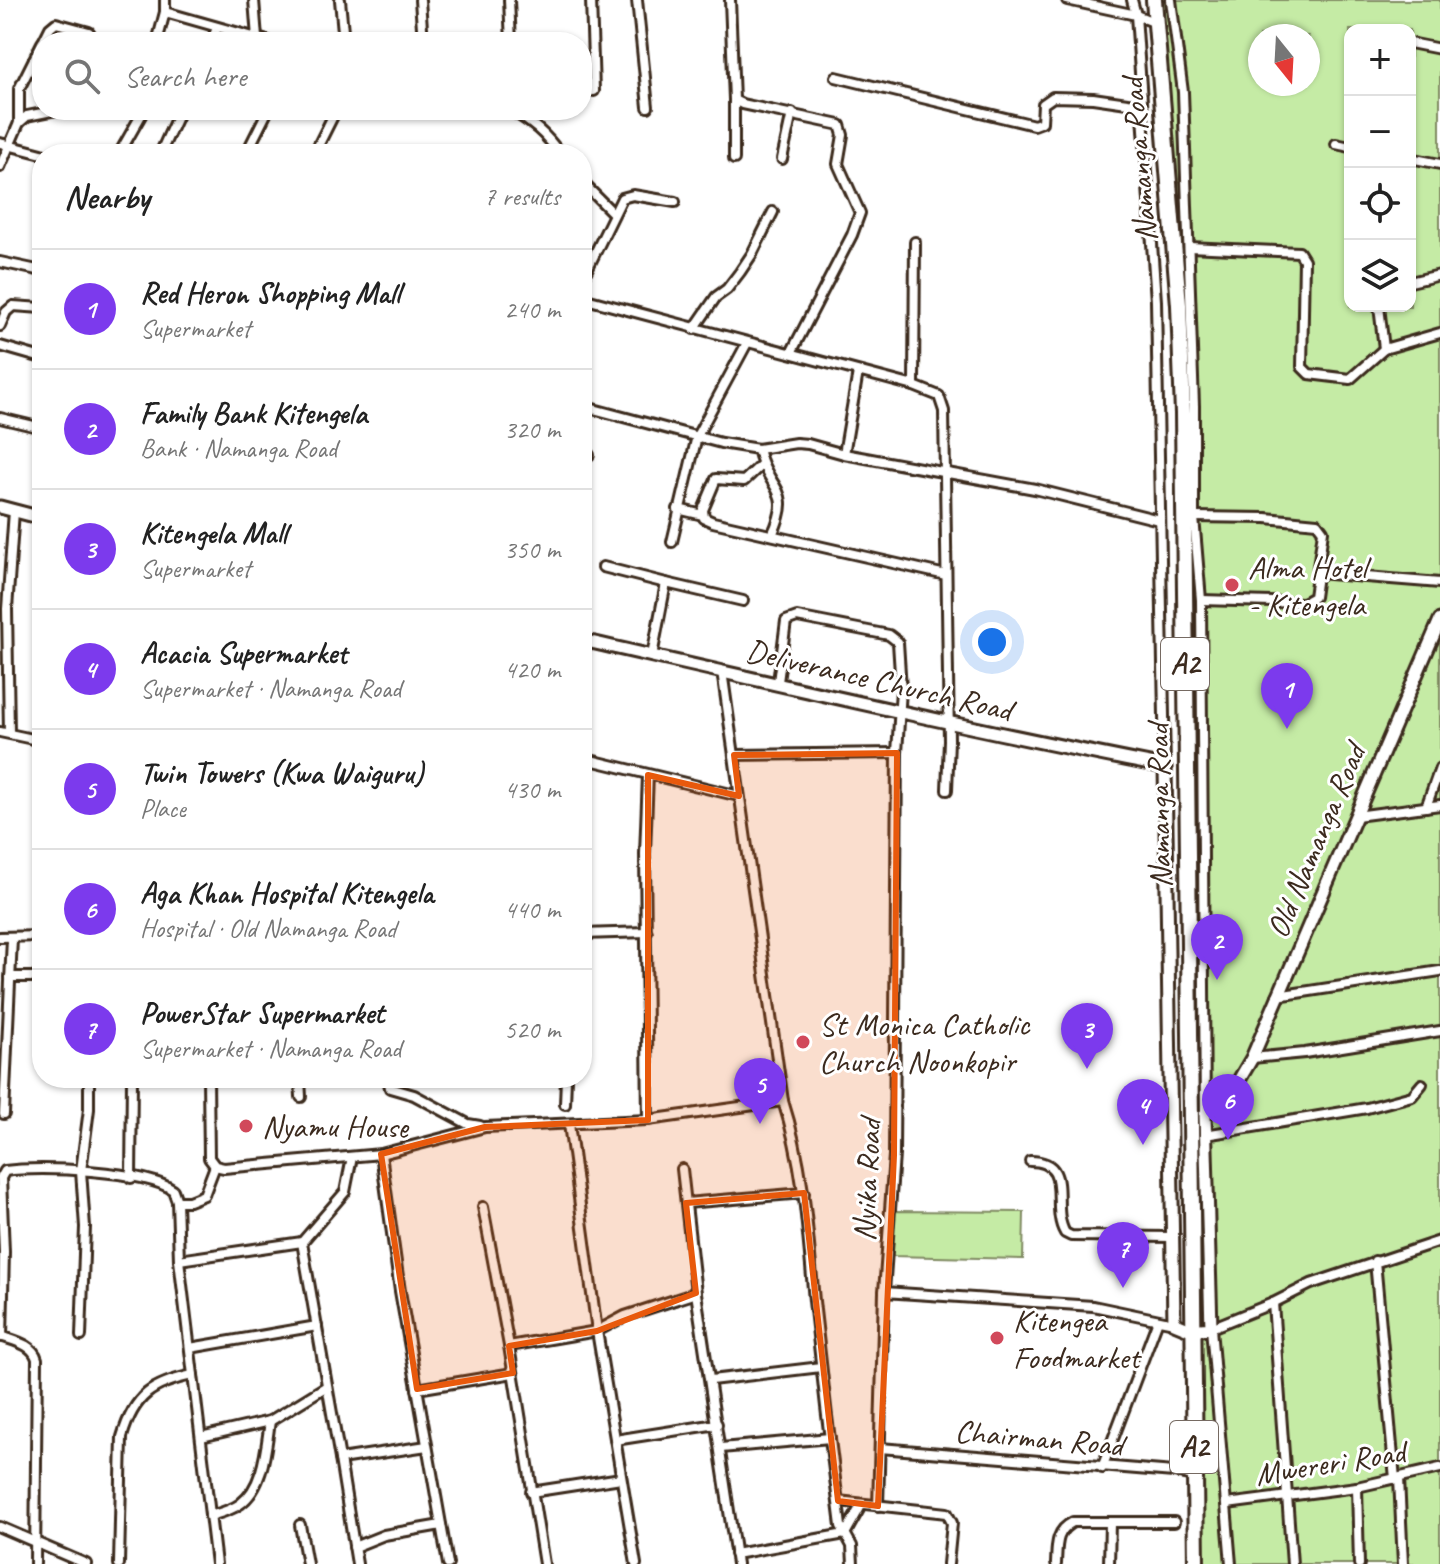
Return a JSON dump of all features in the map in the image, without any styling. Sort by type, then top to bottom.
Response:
[{"type":"highway","name":"Namanga Road","points":[[1154,0],[1179,305],[1194,778],[1188,913],[1196,1564]]},
{"type":"street","points":[[160,32],[165,0]]},
{"type":"street","points":[[254,0],[257,32]]},
{"type":"street","points":[[340,0],[343,32]]},
{"type":"street","points":[[420,0],[422,32]]},
{"type":"street","points":[[509,0],[511,32]]},
{"type":"street","points":[[591,0],[594,91]]},
{"type":"street","points":[[637,0],[648,107]]},
{"type":"street","points":[[730,0],[734,159]]},
{"type":"street","points":[[1067,0],[1136,15],[1156,23]]},
{"type":"street","points":[[1132,0],[1136,15],[1156,301],[1174,1323]]},
{"type":"street","points":[[1171,0],[1183,92],[1194,517],[1201,600],[1194,778],[1204,910],[1205,1135],[1211,1328],[1231,1564]]},
{"type":"street","points":[[165,12],[233,32]]},
{"type":"street","points":[[48,32],[56,23],[89,32]]},
{"type":"street","points":[[215,32],[217,28]]},
{"type":"street","points":[[1416,44],[1440,49]]},
{"type":"street","points":[[0,167],[19,123],[19,89],[32,63]]},
{"type":"street","points":[[836,77],[1034,125],[1042,122],[1043,104],[1053,97],[1093,98],[1141,105]]},
{"type":"street","points":[[734,100],[840,125],[843,129],[838,164],[860,213],[852,235],[791,353]]},
{"type":"street","points":[[782,159],[792,113]]},
{"type":"street","points":[[19,123],[32,115]]},
{"type":"street","points":[[125,144],[138,120]]},
{"type":"street","points":[[165,144],[175,120]]},
{"type":"street","points":[[251,144],[263,120]]},
{"type":"street","points":[[319,144],[331,120]]},
{"type":"street","points":[[528,120],[553,144]]},
{"type":"street","points":[[0,143],[32,151]]},
{"type":"street","points":[[1336,144],[1344,146]]},
{"type":"street","points":[[1416,159],[1440,164]]},
{"type":"street","points":[[592,192],[613,213]]},
{"type":"street","points":[[592,258],[622,198],[627,195],[675,202]]},
{"type":"street","points":[[694,329],[716,297],[740,272],[773,212]]},
{"type":"street","points":[[914,386],[915,242]]},
{"type":"street","points":[[1189,247],[1299,252],[1304,260],[1302,367],[1309,374],[1350,379],[1384,349],[1440,333]]},
{"type":"street","points":[[0,262],[32,269]]},
{"type":"street","points":[[1416,281],[1440,275]]},
{"type":"street","points":[[592,301],[914,386],[939,396],[943,404],[945,474],[947,790]]},
{"type":"street","points":[[0,326],[6,312],[13,306],[32,307]]},
{"type":"street","points":[[1380,312],[1384,349]]},
{"type":"street","points":[[672,542],[697,436],[747,343]]},
{"type":"street","points":[[0,346],[32,355]]},
{"type":"street","points":[[844,454],[858,372]]},
{"type":"street","points":[[592,410],[758,449],[808,444],[844,454],[1023,487],[1159,520]]},
{"type":"street","points":[[0,418],[32,426]]},
{"type":"street","points":[[758,449],[762,464],[783,504],[782,514],[772,535]]},
{"type":"street","points":[[703,515],[716,479],[744,481],[762,464]]},
{"type":"street","points":[[0,507],[32,516]]},
{"type":"street","points":[[678,509],[703,515],[713,522],[946,575]]},
{"type":"street","points":[[14,511],[7,609],[4,732],[32,739]]},
{"type":"street","points":[[1194,517],[1266,518],[1317,523],[1323,531],[1314,597],[1306,603],[1201,600]]},
{"type":"street","points":[[603,567],[743,601]]},
{"type":"street","points":[[1317,573],[1440,583]]},
{"type":"street","points":[[652,656],[666,583]]},
{"type":"street","name":"Nyika Road","points":[[778,682],[786,621],[790,618],[889,635],[897,639],[900,646],[894,1155],[884,1292],[878,1506]]},
{"type":"street","name":"Old Namanga Road","points":[[1205,1114],[1232,1092],[1252,1058],[1440,620]]},
{"type":"street","name":"Deliverance Church Road","points":[[592,642],[778,682],[899,713],[1165,767]]},
{"type":"street","points":[[722,671],[783,1101],[797,1148],[804,1193],[841,1526],[853,1550],[853,1564]]},
{"type":"street","points":[[734,755],[897,753]]},
{"type":"street","points":[[592,761],[739,796]]},
{"type":"street","points":[[1426,807],[1440,768]]},
{"type":"street","points":[[648,775],[645,854],[648,1120]]},
{"type":"street","points":[[1356,816],[1440,805]]},
{"type":"street","points":[[1188,913],[1204,910]]},
{"type":"street","points":[[592,934],[647,932]]},
{"type":"street","points":[[0,937],[32,937]]},
{"type":"street","points":[[4,1114],[4,1035],[12,938]]},
{"type":"street","points":[[1277,996],[1440,971]]},
{"type":"street","points":[[10,977],[32,977]]},
{"type":"street","points":[[1252,1058],[1305,1053],[1440,1031]]},
{"type":"street","points":[[1205,1135],[1367,1108],[1412,1096],[1422,1084]]},
{"type":"street","points":[[81,1336],[85,1227],[81,1171],[89,1088]]},
{"type":"street","points":[[131,1178],[132,1088]]},
{"type":"street","points":[[208,1088],[209,1158],[215,1166],[224,1168],[381,1154],[485,1127]]},
{"type":"street","points":[[301,1088],[301,1097]]},
{"type":"street","points":[[390,1088],[414,1095],[468,1124],[485,1127],[648,1120],[783,1101]]},
{"type":"street","points":[[565,1104],[566,1088]]},
{"type":"street","points":[[569,1124],[597,1331],[636,1564]]},
{"type":"street","points":[[381,1154],[400,1291],[448,1564]]},
{"type":"street","points":[[179,1260],[302,1242],[345,1192],[352,1157]]},
{"type":"street","points":[[1030,1161],[1050,1165],[1058,1176],[1059,1216],[1065,1233],[1071,1236],[1173,1237]]},
{"type":"street","points":[[177,1201],[189,1201],[204,1195],[215,1166]]},
{"type":"street","points":[[682,1169],[696,1293],[737,1564]]},
{"type":"street","points":[[35,1564],[37,1359],[35,1351],[29,1347],[1,1336],[4,1252],[2,1174],[8,1170],[81,1171],[131,1178],[173,1190],[177,1201],[179,1260],[216,1564]]},
{"type":"street","points":[[686,1203],[804,1193]]},
{"type":"street","points":[[483,1207],[544,1564]]},
{"type":"street","points":[[884,1292],[1093,1306],[1174,1323],[1191,1330],[1211,1328],[1311,1284],[1440,1241]]},
{"type":"street","points":[[302,1242],[357,1564]]},
{"type":"street","points":[[1375,1261],[1403,1564]]},
{"type":"street","points":[[509,1346],[597,1331],[625,1316],[696,1293]]},
{"type":"street","points":[[1273,1303],[1292,1564]]},
{"type":"street","points":[[1102,1468],[1158,1320]]},
{"type":"street","points":[[190,1348],[317,1326]]},
{"type":"street","points":[[711,1380],[821,1367]]},
{"type":"street","points":[[417,1389],[513,1373]]},
{"type":"street","points":[[119,1564],[122,1437],[125,1429],[144,1395],[154,1387],[164,1381],[193,1375]]},
{"type":"street","points":[[201,1437],[270,1421],[327,1386]]},
{"type":"street","points":[[210,1516],[231,1510],[250,1495],[263,1463],[270,1421]]},
{"type":"street","points":[[615,1440],[717,1424]]},
{"type":"street","points":[[721,1448],[830,1438]]},
{"type":"street","points":[[340,1459],[427,1446]]},
{"type":"street","name":"Chairman Road","points":[[880,1448],[1195,1476]]},
{"type":"street","name":"Mwereri Road","points":[[1227,1504],[1357,1487],[1440,1468]]},
{"type":"street","points":[[531,1492],[621,1478]]},
{"type":"street","points":[[1357,1487],[1359,1564]]},
{"type":"street","points":[[838,1501],[947,1513],[952,1523],[948,1564]]},
{"type":"street","points":[[845,1534],[862,1504]]},
{"type":"street","points":[[1056,1564],[1062,1528],[1073,1522],[1174,1522]]},
{"type":"street","points":[[1109,1564],[1110,1523]]},
{"type":"street","points":[[300,1525],[307,1564]]},
{"type":"street","points":[[354,1547],[384,1535],[441,1525]]},
{"type":"street","points":[[0,1527],[86,1564]]},
{"type":"street","points":[[735,1554],[845,1534]]},
{"type":"highlighted area","points":[[897,753],[894,1155],[878,1506],[838,1501],[804,1193],[686,1203],[696,1293],[597,1331],[509,1346],[513,1373],[417,1389],[381,1154],[485,1127],[648,1120],[648,775],[739,796],[734,755]]},
{"type":"green space","points":[[1154,0],[1440,0],[1440,1564],[1196,1564],[1183,414]]},
{"type":"green space","points":[[895,1211],[1024,1212],[1023,1259],[892,1256]]},
{"type":"place","name":"Alma Hotel - Kitengela","points":[[1232,585]]},
{"type":"place","name":"Red Heron Shopping Mall","points":[[1287,729]]},
{"type":"place","name":"Family Bank Kitengela","points":[[1217,980]]},
{"type":"place","name":"St Monica Catholic Church Noonkopir","points":[[803,1042]]},
{"type":"place","name":"Kitengela Mall","points":[[1087,1069]]},
{"type":"place","name":"Twin Towers (Kwa Waiguru)","points":[[760,1124]]},
{"type":"place","name":"Nyamu House","points":[[246,1126]]},
{"type":"place","name":"Aga Khan Hospital Kitengela","points":[[1228,1140]]},
{"type":"place","name":"Acacia Supermarket","points":[[1143,1145]]},
{"type":"place","name":"PowerStar Supermarket","points":[[1123,1288]]},
{"type":"place","name":"Kitengea Foodmarket","points":[[997,1338]]}]
